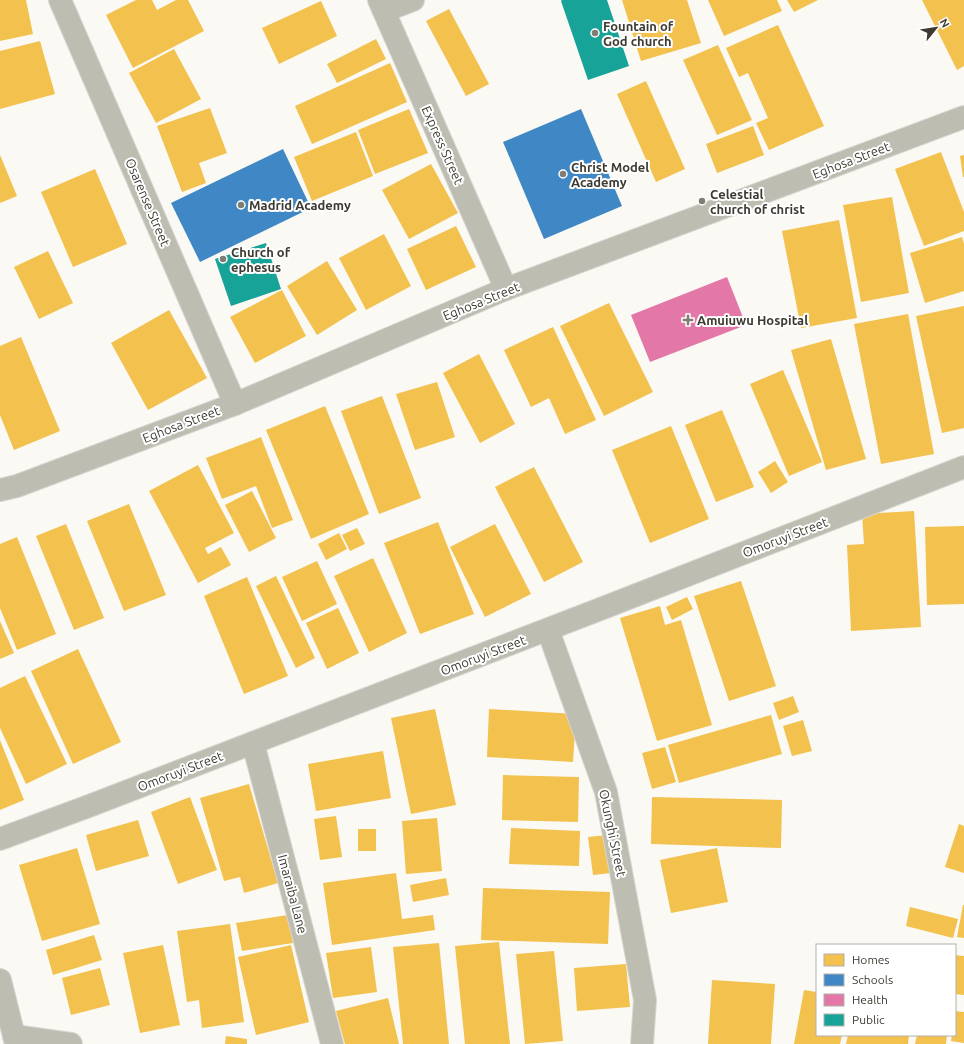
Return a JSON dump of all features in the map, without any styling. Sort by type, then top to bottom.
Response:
[{"type":"street","name":"Osarense Street","points":[[60,0],[235,404]]},
{"type":"street","points":[[382,5],[413,0]]},
{"type":"street","name":"Express Street","points":[[382,5],[506,289]]},
{"type":"street","name":"Eghosa Street","points":[[0,490],[17,486],[235,404],[506,289],[964,117]]},
{"type":"street","name":"Omoruyi Street","points":[[0,839],[548,630],[964,467]]},
{"type":"street","name":"Okunghi Street","points":[[548,630],[606,792],[646,1000],[642,1044]]},
{"type":"street","name":"Imaraiba Lane","points":[[253,743],[332,1044]]},
{"type":"street","points":[[0,980],[15,1040],[71,1044]]},
{"type":"building: Homes","points":[[0,0],[26,0],[33,34],[0,41]]},
{"type":"building: Homes","points":[[136,0],[152,0],[157,10],[176,0],[188,0],[204,31],[133,68],[106,15]]},
{"type":"building: Homes","points":[[622,0],[687,0],[701,43],[641,61]]},
{"type":"building: Homes","points":[[708,0],[777,0],[782,11],[724,36]]},
{"type":"building: Homes","points":[[787,0],[818,0],[794,12]]},
{"type":"building: Homes","points":[[922,0],[964,0],[964,66],[957,70]]},
{"type":"building: Homes","points":[[321,1],[337,36],[279,64],[262,28]]},
{"type":"building: Homes","points":[[449,9],[489,84],[466,96],[426,21]]},
{"type":"building: Homes","points":[[778,25],[824,126],[769,150],[756,123],[768,118],[748,73],[739,77],[726,48]]},
{"type":"building: Homes","points":[[376,39],[386,59],[337,83],[327,64]]},
{"type":"building: Homes","points":[[40,41],[55,94],[0,109],[0,51]]},
{"type":"building: Homes","points":[[718,45],[752,120],[717,135],[683,60]]},
{"type":"building: Homes","points":[[174,49],[201,99],[156,123],[129,73]]},
{"type":"building: Homes","points":[[390,63],[407,102],[312,144],[295,106]]},
{"type":"building: Homes","points":[[646,81],[685,169],[656,182],[617,94]]},
{"type":"building: Homes","points":[[210,108],[227,153],[199,163],[206,183],[182,192],[157,126]]},
{"type":"building: Homes","points":[[409,109],[428,153],[375,174],[358,130]]},
{"type":"building: Homes","points":[[753,126],[764,155],[717,173],[706,144]]},
{"type":"building: Homes","points":[[356,132],[373,176],[312,201],[294,157]]},
{"type":"building: Homes","points":[[941,152],[964,212],[964,231],[924,246],[895,169]]},
{"type":"building: Homes","points":[[0,155],[17,196],[0,203]]},
{"type":"building: Homes","points":[[964,155],[964,177],[963,177],[960,156]]},
{"type":"building: Homes","points":[[431,164],[458,213],[409,239],[382,190]]},
{"type":"building: Homes","points":[[95,169],[127,244],[73,267],[41,192]]},
{"type":"building: Homes","points":[[892,197],[909,293],[861,302],[843,205]]},
{"type":"building: Homes","points":[[839,220],[857,318],[801,328],[782,231]]},
{"type":"building: Homes","points":[[456,226],[476,267],[426,290],[407,249]]},
{"type":"building: Homes","points":[[384,234],[411,286],[366,310],[339,258]]},
{"type":"building: Homes","points":[[962,237],[964,244],[964,291],[925,303],[910,253]]},
{"type":"building: Homes","points":[[48,251],[73,303],[39,319],[14,267]]},
{"type":"building: Homes","points":[[327,261],[357,310],[317,335],[287,286]]},
{"type":"building: Homes","points":[[282,290],[306,336],[255,363],[230,317]]},
{"type":"building: Homes","points":[[609,303],[653,392],[604,416],[560,326]]},
{"type":"building: Homes","points":[[964,306],[964,428],[942,433],[916,316]]},
{"type":"building: Homes","points":[[169,310],[207,378],[148,410],[111,343]]},
{"type":"building: Homes","points":[[908,314],[934,454],[881,464],[854,324]]},
{"type":"building: Homes","points":[[553,327],[596,420],[565,434],[549,398],[531,407],[504,350]]},
{"type":"building: Homes","points":[[21,337],[60,431],[14,450],[0,415],[0,346]]},
{"type":"building: Homes","points":[[831,339],[866,459],[826,470],[791,350]]},
{"type":"building: Homes","points":[[479,354],[515,424],[480,443],[443,373]]},
{"type":"building: Homes","points":[[783,370],[822,462],[789,476],[750,384]]},
{"type":"building: Homes","points":[[437,382],[455,437],[415,450],[396,394]]},
{"type":"building: Homes","points":[[382,396],[421,498],[379,514],[341,411]]},
{"type":"building: Homes","points":[[325,406],[369,514],[311,539],[266,430]]},
{"type":"building: Homes","points":[[722,410],[754,487],[716,502],[685,425]]},
{"type":"building: Homes","points":[[671,426],[709,519],[650,543],[612,450]]},
{"type":"building: Homes","points":[[261,437],[293,520],[272,528],[256,486],[222,499],[206,458]]},
{"type":"building: Homes","points":[[775,461],[788,482],[771,493],[758,472]]},
{"type":"building: Homes","points":[[198,465],[234,533],[205,548],[208,554],[221,547],[231,565],[198,583],[149,491]]},
{"type":"building: Homes","points":[[534,467],[583,562],[544,582],[495,487]]},
{"type":"building: Homes","points":[[252,491],[276,538],[249,552],[225,505]]},
{"type":"building: Homes","points":[[129,504],[166,595],[124,611],[87,521]]},
{"type":"building: Homes","points":[[914,511],[921,627],[851,631],[847,545],[864,544],[862,514]]},
{"type":"building: Homes","points":[[438,522],[474,614],[420,634],[384,543]]},
{"type":"building: Homes","points":[[66,524],[104,618],[74,630],[36,536]]},
{"type":"building: Homes","points":[[495,524],[531,594],[485,617],[450,547]]},
{"type":"building: Homes","points":[[964,526],[964,604],[927,605],[925,527]]},
{"type":"building: Homes","points":[[357,528],[365,544],[350,551],[342,535]]},
{"type":"building: Homes","points":[[339,533],[347,549],[326,560],[318,544]]},
{"type":"building: Homes","points":[[17,537],[56,634],[17,650],[0,608],[0,544]]},
{"type":"building: Homes","points":[[373,558],[407,633],[369,652],[334,576]]},
{"type":"building: Homes","points":[[317,561],[337,604],[302,621],[282,577]]},
{"type":"building: Homes","points":[[276,576],[315,658],[296,668],[256,586]]},
{"type":"building: Homes","points":[[247,577],[288,676],[244,694],[204,596]]},
{"type":"building: Homes","points":[[741,581],[776,686],[729,701],[694,596]]},
{"type":"building: Homes","points":[[687,597],[693,609],[672,620],[666,607]]},
{"type":"building: Homes","points":[[660,606],[665,625],[681,620],[712,725],[657,741],[620,618]]},
{"type":"building: Homes","points":[[338,608],[359,653],[327,669],[306,623]]},
{"type":"building: Homes","points":[[0,621],[14,653],[0,659]]},
{"type":"building: Homes","points":[[78,649],[121,742],[73,764],[31,671]]},
{"type":"building: Homes","points":[[25,676],[67,764],[26,784],[0,728],[0,688]]},
{"type":"building: Homes","points":[[793,696],[799,712],[779,720],[773,703]]},
{"type":"building: Homes","points":[[435,709],[456,805],[411,814],[391,718]]},
{"type":"building: Homes","points":[[489,709],[576,714],[573,762],[487,757]]},
{"type":"building: Homes","points":[[771,715],[782,754],[679,783],[668,745]]},
{"type":"building: Homes","points":[[803,720],[812,751],[792,756],[783,726]]},
{"type":"building: Homes","points":[[0,740],[24,800],[0,810]]},
{"type":"building: Homes","points":[[665,747],[676,782],[652,789],[642,753]]},
{"type":"building: Homes","points":[[383,751],[391,798],[316,811],[308,764]]},
{"type":"building: Homes","points":[[503,775],[579,777],[578,822],[502,820]]},
{"type":"building: Homes","points":[[249,784],[278,883],[244,893],[240,877],[224,881],[200,798]]},
{"type":"building: Homes","points":[[190,797],[217,870],[178,884],[151,812]]},
{"type":"building: Homes","points":[[652,797],[782,800],[781,848],[651,844]]},
{"type":"building: Homes","points":[[336,816],[342,857],[320,860],[314,819]]},
{"type":"building: Homes","points":[[437,818],[442,871],[406,874],[402,821]]},
{"type":"building: Homes","points":[[138,820],[149,856],[96,871],[86,835]]},
{"type":"building: Homes","points":[[959,824],[964,826],[964,873],[945,867]]},
{"type":"building: Homes","points":[[511,828],[580,831],[579,866],[509,864]]},
{"type":"building: Homes","points":[[358,829],[376,829],[376,851],[358,851]]},
{"type":"building: Homes","points":[[607,835],[611,873],[593,875],[588,837]]},
{"type":"building: Homes","points":[[77,848],[100,924],[42,941],[19,865]]},
{"type":"building: Homes","points":[[717,848],[728,902],[671,913],[660,860]]},
{"type":"building: Homes","points":[[396,873],[402,919],[433,915],[435,930],[332,945],[323,883]]},
{"type":"building: Homes","points":[[446,878],[449,895],[413,902],[410,885]]},
{"type":"building: Homes","points":[[483,888],[610,892],[608,944],[481,940]]},
{"type":"building: Homes","points":[[964,905],[964,938],[957,937]]},
{"type":"building: Homes","points":[[910,907],[958,919],[953,938],[906,926]]},
{"type":"building: Homes","points":[[288,915],[293,943],[242,951],[236,923]]},
{"type":"building: Homes","points":[[230,924],[244,1022],[202,1028],[199,1000],[187,1002],[177,931]]},
{"type":"building: Homes","points":[[94,935],[102,960],[53,975],[46,950]]},
{"type":"building: Homes","points":[[499,942],[510,1044],[465,1044],[455,946]]},
{"type":"building: Homes","points":[[439,943],[449,1044],[403,1044],[393,947]]},
{"type":"building: Homes","points":[[163,945],[180,1025],[140,1033],[123,953]]},
{"type":"building: Homes","points":[[291,945],[309,1022],[256,1035],[238,957]]},
{"type":"building: Homes","points":[[371,947],[377,992],[333,998],[326,953]]},
{"type":"building: Homes","points":[[554,951],[563,1041],[525,1044],[516,954]]},
{"type":"building: Homes","points":[[956,955],[964,956],[964,995],[956,994]]},
{"type":"building: Homes","points":[[626,964],[630,1007],[577,1011],[574,968]]},
{"type":"building: Homes","points":[[100,968],[110,1005],[71,1015],[62,978]]},
{"type":"building: Homes","points":[[712,980],[775,984],[771,1044],[708,1044]]},
{"type":"building: Homes","points":[[804,990],[816,992],[816,1036],[842,1036],[840,1044],[794,1044]]},
{"type":"building: Homes","points":[[388,998],[399,1044],[345,1044],[336,1011]]},
{"type":"building: Homes","points":[[956,1011],[964,1012],[964,1043],[951,1041],[952,1036],[956,1036]]},
{"type":"building: Homes","points":[[226,1036],[247,1039],[247,1044],[225,1044]]},
{"type":"building: Homes","points":[[848,1036],[909,1036],[908,1044],[846,1044]]},
{"type":"building: Homes","points":[[917,1036],[947,1036],[946,1044],[915,1044]]},
{"type":"building: Schools","name":"Christ Model Academy","points":[[581,109],[622,206],[544,239],[503,142]]},
{"type":"building: Schools","name":"Madrid Academy","points":[[283,149],[311,208],[200,262],[171,203]]},
{"type":"building: Health","name":"Amuiuwu Hospital","points":[[727,277],[746,325],[650,362],[631,315]]},
{"type":"building: Public","name":"Fountain of God church","points":[[607,0],[629,66],[588,80],[561,1]]},
{"type":"building: Public","points":[[266,243],[281,289],[231,306],[215,259]]},
{"type":"place","name":"Fountain of God church","points":[[595,33]]},
{"type":"place","name":"Christ Model Academy","points":[[563,174]]},
{"type":"place","name":"Celestial church of christ","points":[[702,201]]},
{"type":"place","name":"Madrid Academy","points":[[241,205]]},
{"type":"place","name":"Church of ephesus","points":[[223,259]]},
{"type":"place","name":"Amuiuwu Hospital","points":[[688,320]]}]
